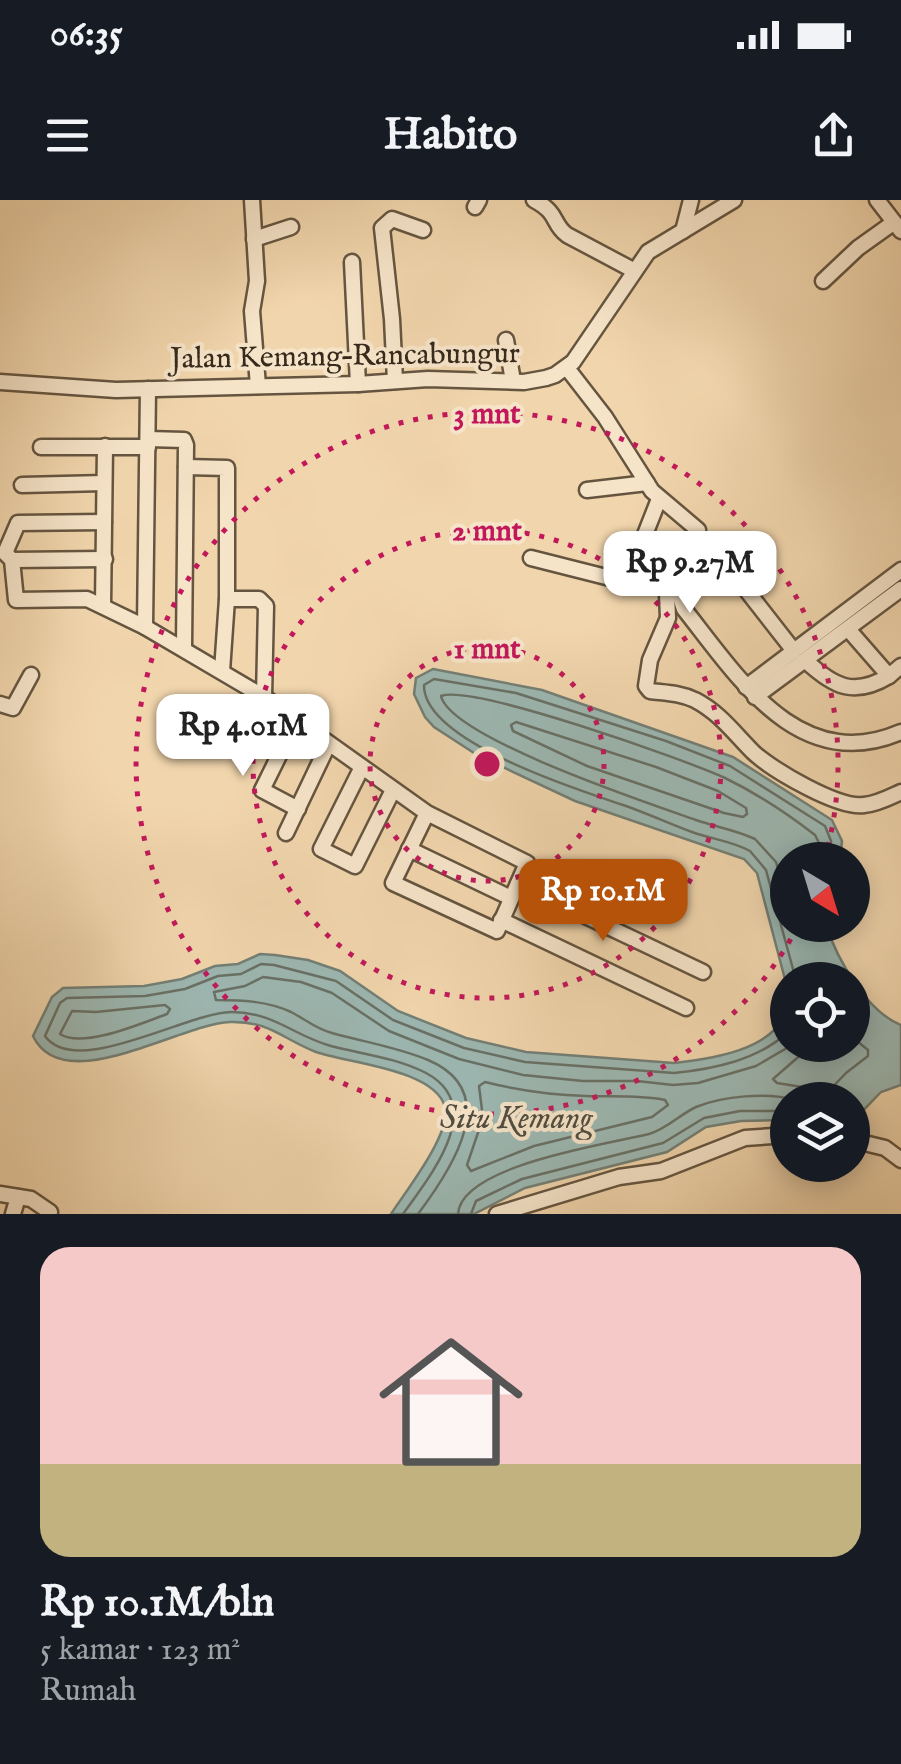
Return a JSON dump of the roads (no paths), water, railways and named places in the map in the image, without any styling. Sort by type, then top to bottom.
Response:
[{"type":"street","points":[[252,200],[257,281],[252,311],[258,386]]},
{"type":"street","points":[[534,200],[552,212],[566,235],[633,270]]},
{"type":"street","points":[[683,231],[691,200]]},
{"type":"street","points":[[734,200],[658,244],[633,270],[567,368],[659,499],[698,530],[667,594],[668,618],[650,660],[646,686],[650,691],[678,693],[699,702],[730,724],[761,758],[842,802],[864,805],[901,792]]},
{"type":"street","points":[[822,281],[858,248],[897,227],[877,200]]},
{"type":"street","points":[[394,381],[382,228],[392,218],[423,230]]},
{"type":"street","points":[[254,239],[291,227]]},
{"type":"street","points":[[352,262],[358,384]]},
{"type":"street","points":[[506,340],[514,381]]},
{"type":"street","name":"Jalan Kemang–Rancabungur","points":[[0,382],[64,389],[148,390],[514,381],[546,378],[567,368]]},
{"type":"street","points":[[145,627],[148,390]]},
{"type":"street","points":[[41,447],[184,440],[184,648]]},
{"type":"street","points":[[103,606],[105,446]]},
{"type":"street","points":[[186,467],[227,468],[227,599],[222,670]]},
{"type":"street","points":[[22,485],[104,483]]},
{"type":"street","points":[[587,490],[647,483]]},
{"type":"street","points":[[531,558],[618,580],[624,578],[629,575],[659,499]]},
{"type":"street","points":[[104,522],[18,523],[5,553],[12,560],[16,600],[86,599],[145,627],[264,697],[427,814],[527,863],[496,931],[393,883],[427,814]]},
{"type":"street","points":[[12,560],[104,558]]},
{"type":"street","points":[[794,651],[724,566],[683,593],[680,602],[684,609],[750,692],[786,722],[826,740],[871,742],[901,732]]},
{"type":"street","points":[[750,692],[794,651],[901,570]]},
{"type":"street","points":[[750,692],[806,661],[901,589]]},
{"type":"street","points":[[227,599],[259,599],[266,606],[264,697]]},
{"type":"street","points":[[806,661],[828,680],[852,688],[874,685],[898,668],[848,629]]},
{"type":"street","points":[[0,704],[12,709],[31,675]]},
{"type":"street","points":[[296,721],[262,790],[298,809]]},
{"type":"street","points":[[286,833],[328,745]]},
{"type":"street","points":[[361,769],[320,849],[355,866],[392,792]]},
{"type":"street","points":[[410,849],[703,972]]},
{"type":"street","points":[[502,920],[686,1008]]},
{"type":"street","points":[[497,1214],[619,1177],[661,1172],[745,1138],[770,1136]]},
{"type":"street","points":[[870,1144],[886,1148],[901,1160]]},
{"type":"street","points":[[0,1194],[31,1199],[50,1212]]},
{"type":"street","points":[[13,1214],[18,1197]]},
{"type":"water","name":"Situ Kemang","points":[[433,669],[542,690],[733,757],[832,820],[842,842],[770,842],[770,922],[757,873],[744,859],[575,801],[477,755],[425,717],[414,694],[416,678]]},
{"type":"water","name":"Situ Kemang","points":[[775,942],[833,942],[843,962],[780,962]]},
{"type":"water","name":"Situ Kemang","points":[[260,954],[308,960],[340,971],[398,1011],[466,1038],[526,1052],[674,1063],[740,1050],[769,1034],[770,1062],[870,1062],[870,1002],[901,1025],[901,1085],[881,1092],[870,1103],[870,1082],[770,1082],[770,1120],[706,1127],[667,1152],[525,1188],[474,1214],[391,1214],[435,1146],[445,1118],[445,1107],[438,1094],[408,1076],[316,1052],[244,1022],[208,1026],[95,1060],[69,1061],[48,1054],[33,1036],[52,997],[63,988],[144,986],[182,979],[215,966],[238,964]]}]
